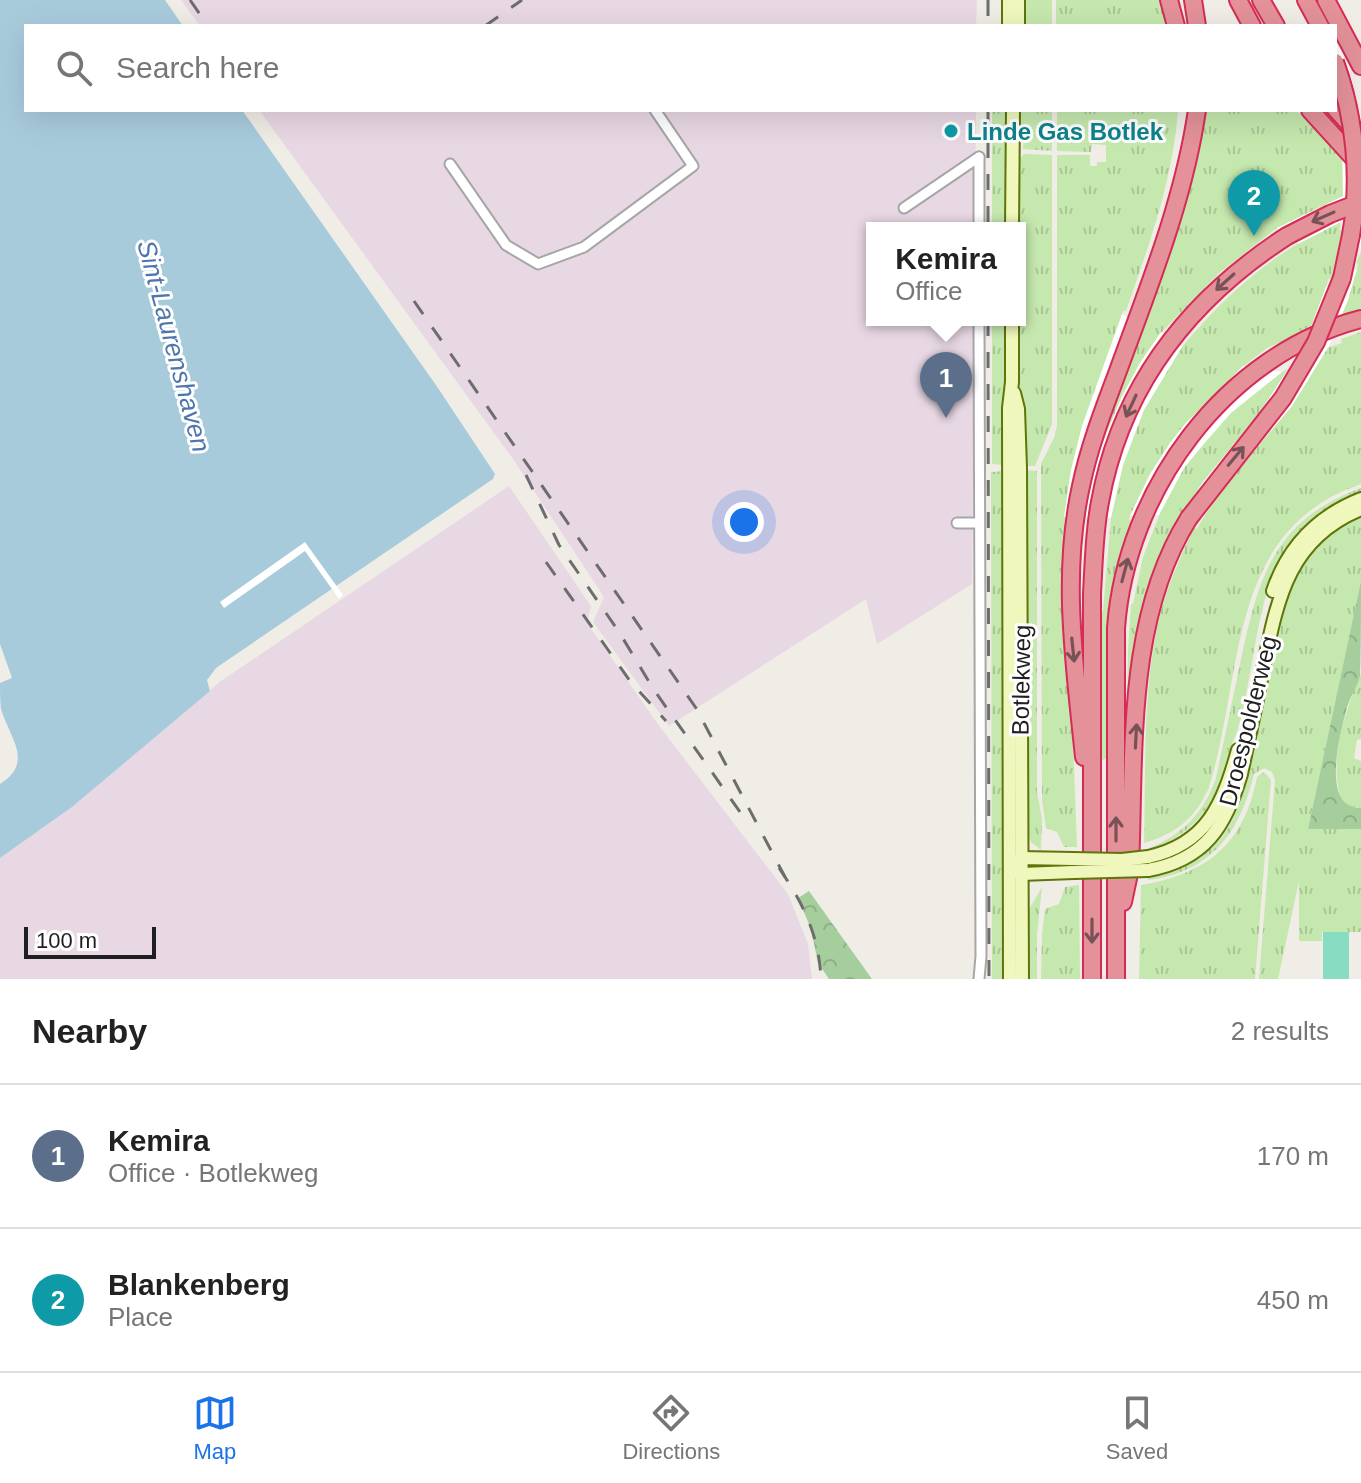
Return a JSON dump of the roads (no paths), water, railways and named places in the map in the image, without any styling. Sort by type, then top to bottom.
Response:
[{"type":"highway","points":[[1169,0],[1175,24]]},
{"type":"highway","points":[[1193,0],[1197,24]]},
{"type":"highway","points":[[1238,0],[1251,24]]},
{"type":"highway","points":[[1261,0],[1275,24]]},
{"type":"highway","points":[[1306,0],[1319,24]]},
{"type":"highway","points":[[1326,0],[1361,66]]},
{"type":"highway","points":[[1116,935],[1130,869],[1142,647],[1160,574],[1189,518],[1289,389],[1316,342],[1342,278],[1351,235],[1356,181],[1352,127],[1337,70]]},
{"type":"highway","points":[[1337,110],[1361,137]]},
{"type":"highway","points":[[1170,222],[1183,154],[1186,112]]},
{"type":"highway","points":[[1092,826],[1070,606],[1075,517],[1084,473],[1170,222],[1188,160],[1197,112]]},
{"type":"highway","points":[[1312,112],[1361,166]]},
{"type":"highway","points":[[1092,979],[1092,593],[1097,518],[1105,478],[1123,421],[1171,339],[1225,281],[1287,236],[1361,202]]},
{"type":"highway","points":[[1116,979],[1116,618],[1134,536],[1170,466],[1219,403],[1261,369],[1318,335],[1361,319]]},
{"type":"main road","points":[[1009,0],[1009,24]]},
{"type":"main road","points":[[1018,0],[1018,24]]},
{"type":"main road","points":[[1012,222],[1013,112]]},
{"type":"main road","name":"Botlekweg","points":[[1012,326],[1009,408],[1015,871],[1022,979]]},
{"type":"main road","name":"Botlekweg","points":[[1012,382],[1018,409],[1020,468],[1021,858]]},
{"type":"main road","name":"Droespolderweg","points":[[1148,863],[1188,841],[1218,809],[1240,744],[1270,602],[1280,572],[1292,551],[1313,527],[1337,510],[1361,499]]},
{"type":"main road","name":"Droespolderweg","points":[[1015,871],[1183,860],[1196,852],[1223,822],[1233,799],[1276,608],[1288,574],[1322,532],[1361,509]]},
{"type":"main road","points":[[1015,871],[1021,858]]},
{"type":"main road","name":"Droespolderweg","points":[[1021,858],[1074,866]]},
{"type":"main road","name":"Botlekweg","points":[[1010,979],[1015,871]]},
{"type":"street","points":[[450,164],[506,245],[538,264],[584,247],[693,166],[656,112]]},
{"type":"street","points":[[904,208],[979,157],[979,222]]},
{"type":"street","points":[[979,326],[979,979]]},
{"type":"street","points":[[957,523],[979,523]]},
{"type":"water","name":"Sint-Laurenshaven","points":[[0,0],[165,0],[182,24],[24,24],[24,112],[243,112],[495,474],[493,479],[216,668],[207,680],[210,691],[72,807],[0,858],[0,784],[10,776],[18,758],[1,709],[0,683],[12,678],[0,644]]},
{"type":"railway","points":[[190,0],[207,24]]},
{"type":"railway","points":[[488,24],[522,0]]},
{"type":"railway","points":[[988,0],[988,24]]},
{"type":"railway","points":[[988,112],[988,222]]},
{"type":"railway","points":[[414,301],[696,708],[785,877]]},
{"type":"railway","points":[[988,326],[989,979]]},
{"type":"railway","points":[[526,475],[559,545],[619,632],[654,690],[740,812]]},
{"type":"railway","points":[[546,562],[630,681],[666,721]]},
{"type":"railway","points":[[779,868],[808,920],[817,948],[821,979]]},
{"type":"place","name":"Linde Gas Botlek","points":[[951,131]]},
{"type":"place","name":"Blankenberg","points":[[1254,236]]},
{"type":"place","name":"Kemira","points":[[946,418]]}]
